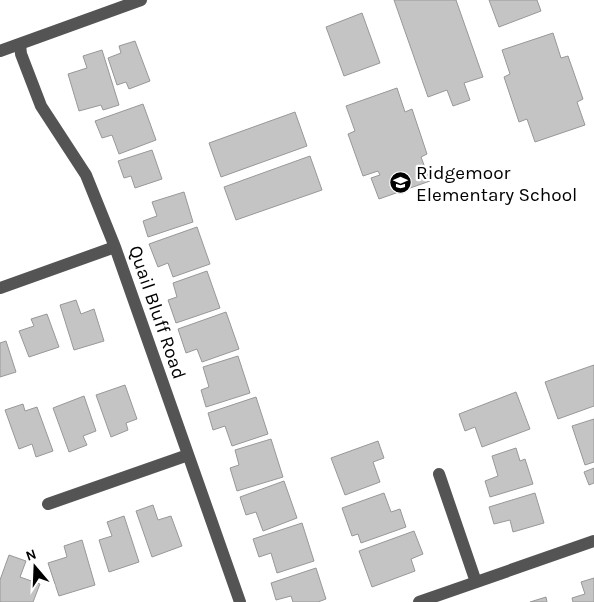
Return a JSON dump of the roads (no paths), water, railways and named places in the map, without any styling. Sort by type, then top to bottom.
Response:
[{"type":"street","points":[[0,51],[141,0]]},
{"type":"street","name":"Quail Bluff Road","points":[[20,44],[21,54],[41,106],[86,175],[115,247],[240,602]]},
{"type":"street","points":[[0,288],[115,247]]},
{"type":"street","points":[[48,504],[188,455]]},
{"type":"street","points":[[439,474],[476,582]]},
{"type":"street","points":[[419,602],[594,541]]},
{"type":"place","name":"Ridgemoor Elementary School","points":[[400,183]]}]
